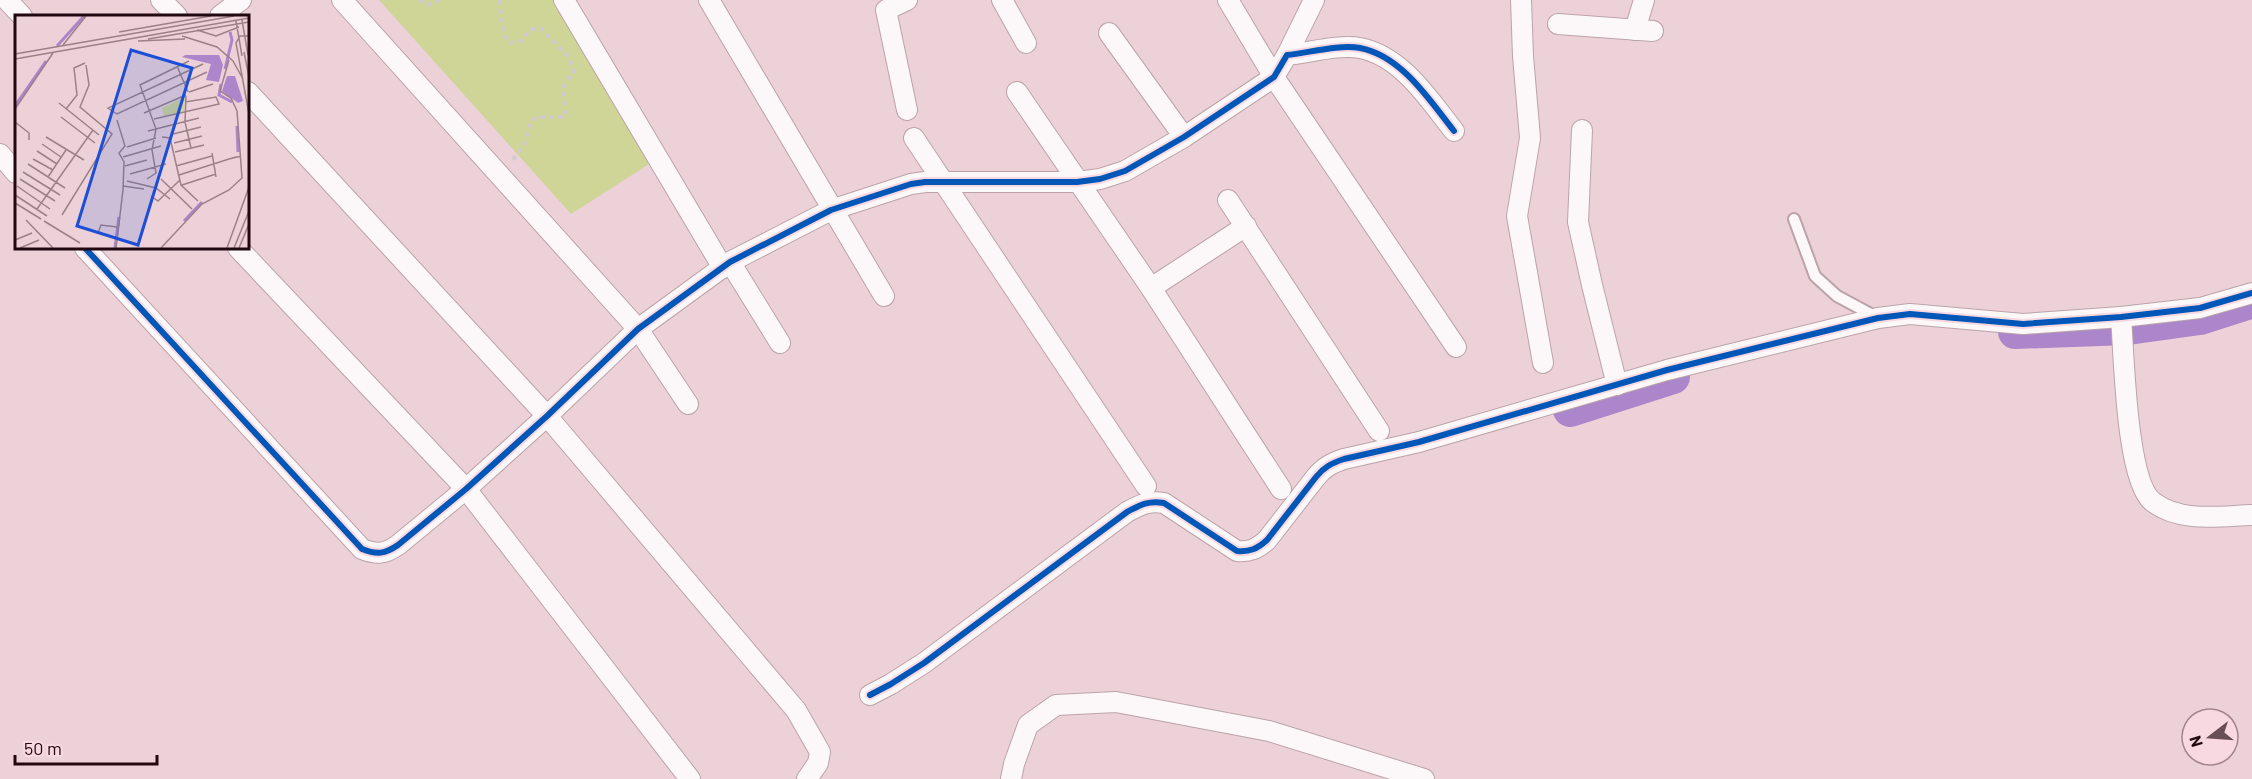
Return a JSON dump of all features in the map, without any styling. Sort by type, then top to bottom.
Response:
[{"type":"street","points":[[6,0],[21,15]]},
{"type":"street","points":[[161,0],[176,15]]},
{"type":"street","points":[[221,15],[241,0]]},
{"type":"street","points":[[342,0],[638,329],[688,404]]},
{"type":"street","points":[[564,0],[726,265],[780,343]]},
{"type":"street","points":[[709,0],[831,210],[884,296]]},
{"type":"street","points":[[907,0],[886,10],[907,110]]},
{"type":"street","points":[[1002,0],[1026,43]]},
{"type":"street","points":[[1228,0],[1274,76],[1456,347]]},
{"type":"street","points":[[87,249],[362,549],[375,554],[387,552],[466,489],[548,416],[638,329],[726,265],[831,210],[911,184],[1077,182],[1100,179],[1125,171],[1184,137],[1274,76],[1314,0]]},
{"type":"street","points":[[1521,0],[1530,138],[1517,216],[1543,363]]},
{"type":"street","points":[[1558,24],[1644,31],[1644,0]]},
{"type":"street","points":[[1109,33],[1184,137]]},
{"type":"street","points":[[1287,55],[1348,47],[1374,52],[1410,75],[1454,131]]},
{"type":"street","points":[[1017,92],[1151,288],[1281,489]]},
{"type":"street","points":[[249,93],[548,416],[796,710],[820,752],[818,763],[807,779]]},
{"type":"street","points":[[1582,130],[1578,222],[1617,385]]},
{"type":"street","points":[[914,138],[1146,486]]},
{"type":"street","points":[[0,154],[15,172]]},
{"type":"street","points":[[1228,200],[1379,431]]},
{"type":"street","points":[[1151,288],[1246,226]]},
{"type":"street","points":[[239,249],[466,489],[690,779]]},
{"type":"street","points":[[870,695],[924,663],[1141,504],[1153,501],[1164,503],[1237,551],[1246,552],[1257,549],[1267,540],[1316,477],[1324,468],[1333,463],[1419,442],[1678,368],[1878,318],[1910,314],[2023,324],[2121,320],[2200,308],[2252,293]]},
{"type":"street","points":[[2121,320],[2133,451],[2139,480],[2151,501],[2165,509],[2194,517],[2252,515]]},
{"type":"street","points":[[1011,779],[1028,725],[1056,705],[1116,702],[1269,730],[1424,779]]},
{"type":"lane","points":[[1794,219],[1815,276],[1837,296],[1878,318]]},
{"type":"path","points":[[420,0],[428,5],[440,0]]},
{"type":"path","points":[[499,0],[500,22],[503,34],[509,43],[520,41],[530,29],[541,29],[569,57],[574,73],[567,80],[562,93],[566,109],[565,117],[537,117],[531,121],[525,145],[501,176]]},
{"type":"green space","points":[[379,0],[554,0],[654,161],[571,214]]},
{"type":"waterway","points":[[2015,332],[2128,328],[2200,318],[2247,303]]},
{"type":"waterway","points":[[1570,410],[1673,377]]},
{"type":"cycle path","points":[[86,249],[362,549],[381,553],[398,545],[466,489],[638,329],[730,262],[831,210],[911,184],[925,182],[1077,182],[1100,179],[1125,171],[1184,137],[1274,77],[1287,55],[1333,48],[1360,48],[1389,60],[1414,81],[1454,131]]},
{"type":"cycle path","points":[[870,695],[924,663],[1127,512],[1145,504],[1164,503],[1237,551],[1250,550],[1257,548],[1267,540],[1319,474],[1336,462],[1419,442],[1667,370],[1878,318],[1910,314],[2023,324],[2121,317],[2200,308],[2252,293]]}]
